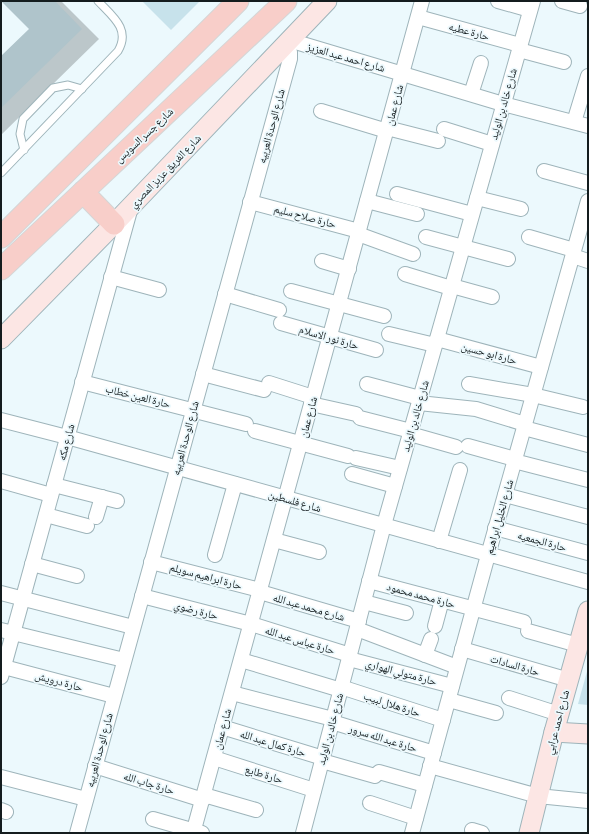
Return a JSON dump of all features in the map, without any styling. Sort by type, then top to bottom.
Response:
[{"type":"main road","points":[[1,236],[238,1]]},
{"type":"main road","points":[[262,25],[266,1]]},
{"type":"main road","name":"شارع جسر السويس","points":[[1,269],[286,1]]},
{"type":"main road","points":[[83,192],[114,224]]},
{"type":"street","name":"شارع الفريق عزيز المصري","points":[[1,339],[114,224],[327,1]]},
{"type":"street","name":"شارع عمان","points":[[196,832],[203,797],[222,727],[422,1]]},
{"type":"street","points":[[498,1],[532,5]]},
{"type":"street","points":[[562,1],[580,6]]},
{"type":"street","name":"شارع خالد بن الوليد","points":[[303,833],[384,525],[532,5]]},
{"type":"street","name":"حارة عطيه","points":[[418,17],[564,62]]},
{"type":"street","name":"شارع احمد عبد العزيز","points":[[288,42],[402,73],[503,104],[588,126]]},
{"type":"street","name":"شارع الوحدة العربيه","points":[[77,833],[290,59],[288,42]]},
{"type":"street","points":[[471,94],[481,63]]},
{"type":"street","points":[[574,122],[588,76]]},
{"type":"street","points":[[321,111],[387,129],[441,135],[492,144]]},
{"type":"street","points":[[544,171],[588,183]]},
{"type":"street","points":[[397,194],[472,214]]},
{"type":"street","points":[[477,198],[520,209]]},
{"type":"street","points":[[367,201],[416,214]]},
{"type":"street","name":"حارة صلاح سليم","points":[[250,202],[359,232],[413,254]]},
{"type":"street","name":"شارع الخليل ابراهيم","points":[[412,833],[533,394],[573,253],[585,223],[588,202]]},
{"type":"street","name":"شارع مكه","points":[[2,672],[7,632],[22,600],[131,206]]},
{"type":"street","points":[[426,236],[508,259]]},
{"type":"street","points":[[529,237],[573,253],[588,261]]},
{"type":"street","points":[[322,261],[349,269]]},
{"type":"street","points":[[405,274],[492,297]]},
{"type":"street","points":[[111,277],[159,290]]},
{"type":"street","points":[[291,291],[384,316]]},
{"type":"street","name":"حارة نور الاسلام","points":[[225,294],[330,338],[376,350]]},
{"type":"street","name":"حارة ابو حسين","points":[[390,334],[436,342],[541,368]]},
{"type":"street","points":[[203,374],[266,386],[410,433],[588,480]]},
{"type":"street","name":"حارة العين خطاب","points":[[82,382],[193,410],[301,443],[400,468]]},
{"type":"street","points":[[367,384],[419,400],[476,409],[524,426],[588,445]]},
{"type":"street","points":[[468,384],[533,394],[582,407]]},
{"type":"street","name":"شارع فلسطين","points":[[1,420],[588,582]]},
{"type":"street","points":[[439,541],[460,470]]},
{"type":"street","points":[[352,474],[395,486]]},
{"type":"street","points":[[1,481],[102,497],[117,501]]},
{"type":"street","points":[[214,555],[235,484]]},
{"type":"street","points":[[505,495],[588,517]]},
{"type":"street","points":[[46,514],[92,522],[102,497]]},
{"type":"street","name":"حارة الجمعيه","points":[[496,528],[588,553]]},
{"type":"street","points":[[274,540],[319,552]]},
{"type":"street","name":"حارة ابراهيم سويلم","points":[[151,562],[260,591]]},
{"type":"street","points":[[32,564],[77,576]]},
{"type":"street","name":"حارة محمد محمود","points":[[369,581],[473,609],[578,645]]},
{"type":"street","name":"شارع محمد عبد الله","points":[[260,591],[358,625],[409,649],[457,667]]},
{"type":"street","points":[[1,593],[22,600],[133,627]]},
{"type":"street","name":"حارة رضوي","points":[[142,596],[251,624]]},
{"type":"street","points":[[425,655],[442,600]]},
{"type":"street","points":[[364,602],[406,613]]},
{"type":"street","name":"شارع احمد عرابي","points":[[529,833],[556,723],[588,611]]},
{"type":"street","name":"حارة عباس عبد الله","points":[[251,624],[349,657]]},
{"type":"street","points":[[7,632],[124,660]]},
{"type":"street","name":"حارة السادات","points":[[462,649],[568,680]]},
{"type":"street","name":"حارة متولي الهواري","points":[[349,657],[452,686]]},
{"type":"street","name":"حارة هلال لبيب","points":[[241,660],[443,720]]},
{"type":"street","name":"حارة درويش","points":[[2,672],[114,696]]},
{"type":"street","name":"حارة عبد الله سرور","points":[[232,693],[333,720],[481,780],[538,796],[588,801]]},
{"type":"street","points":[[509,698],[556,723],[588,734]]},
{"type":"street","points":[[448,700],[496,713]]},
{"type":"street","name":"حارة كمال عبد الله","points":[[222,727],[322,760],[425,785]]},
{"type":"street","name":"حارة طايع","points":[[214,758],[314,790]]},
{"type":"street","name":"حارة جاب الله","points":[[95,766],[203,797],[256,810]]},
{"type":"street","points":[[1,777],[86,799]]},
{"type":"street","points":[[370,803],[416,818]]},
{"type":"street","points":[[153,819],[196,832]]},
{"type":"lane","points":[[1,173],[118,51],[124,37],[119,23],[98,1]]},
{"type":"lane","points":[[24,150],[20,134],[23,118],[53,88],[68,85],[82,89]]},
{"type":"shaded area","points":[[142,1],[200,1],[171,30]]},
{"type":"shaded area","points":[[588,668],[588,705],[578,704]]},
{"type":"building","points":[[1,1],[55,1],[82,29],[1,108],[1,56],[29,29]]}]
